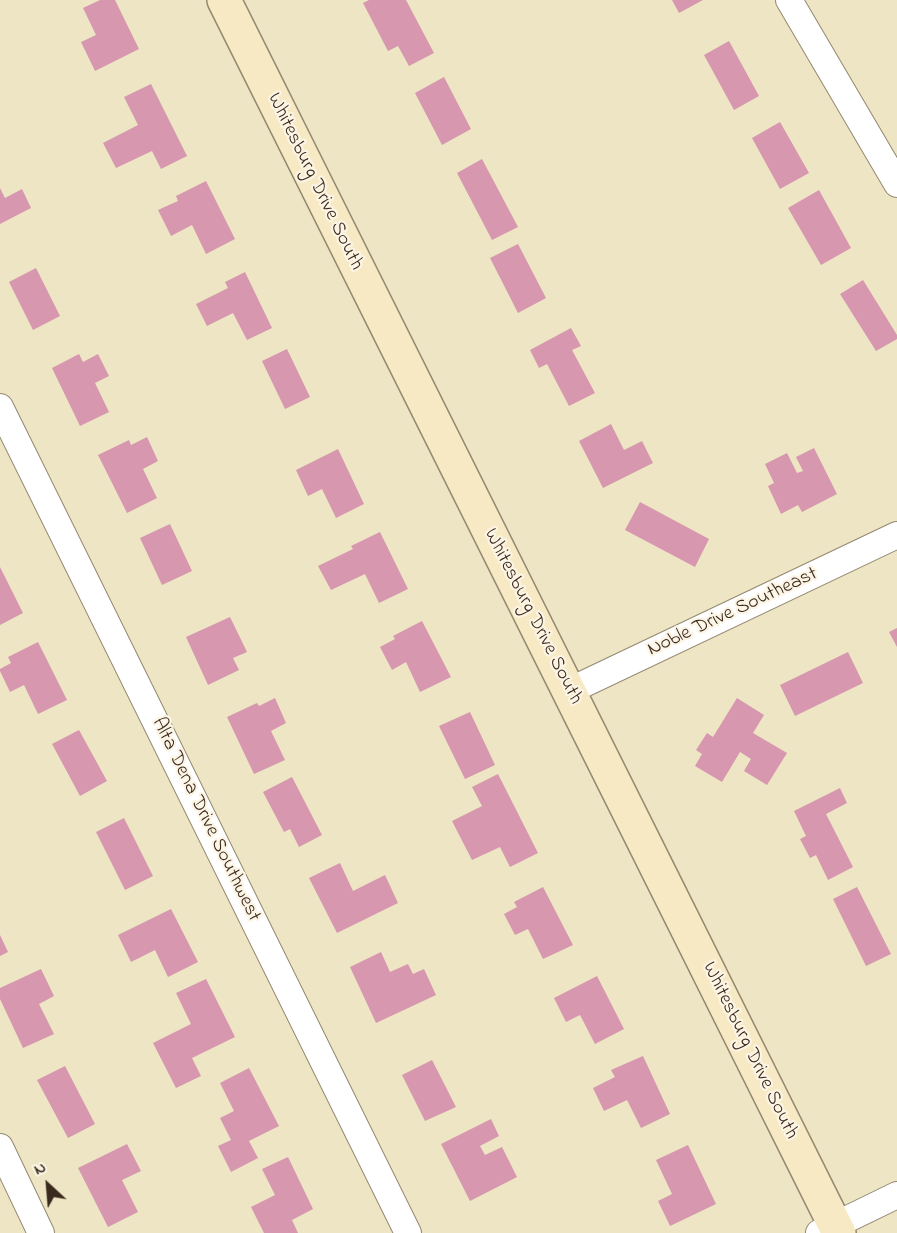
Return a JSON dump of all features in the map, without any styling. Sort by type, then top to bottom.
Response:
[{"type":"main road","name":"Whitesburg Drive South","points":[[224,0],[569,691],[831,1230]]},
{"type":"street","points":[[789,0],[897,184]]},
{"type":"street","name":"Alta Dena Drive Southwest","points":[[0,407],[408,1233]]},
{"type":"street","name":"Noble Drive Southeast","points":[[569,691],[897,535]]},
{"type":"street","points":[[0,1148],[41,1233]]},
{"type":"street","points":[[831,1230],[897,1196]]},
{"type":"building","points":[[100,0],[115,0],[139,49],[95,71],[81,42],[96,35],[83,8]]},
{"type":"building","points":[[369,0],[406,0],[434,53],[409,66],[398,46],[388,51],[363,3]]},
{"type":"building","points":[[672,0],[703,0],[679,13]]},
{"type":"building","points":[[729,41],[759,96],[734,110],[704,55]]},
{"type":"building","points":[[444,77],[471,129],[442,145],[415,93]]},
{"type":"building","points":[[151,84],[187,156],[161,169],[152,151],[116,168],[103,143],[138,125],[124,97]]},
{"type":"building","points":[[780,122],[809,173],[780,189],[752,138]]},
{"type":"building","points":[[482,159],[518,227],[492,240],[457,173]]},
{"type":"building","points":[[206,181],[235,239],[206,254],[192,225],[171,236],[158,210],[178,201],[176,196]]},
{"type":"building","points":[[0,188],[5,198],[22,189],[31,208],[0,224]]},
{"type":"building","points":[[819,190],[851,248],[821,265],[788,208]]},
{"type":"building","points":[[518,244],[546,298],[518,313],[490,258]]},
{"type":"building","points":[[36,268],[60,316],[33,330],[9,282]]},
{"type":"building","points":[[245,272],[272,328],[247,340],[233,313],[207,326],[196,304],[228,288],[225,282]]},
{"type":"building","points":[[863,280],[897,335],[897,339],[876,351],[840,294]]},
{"type":"building","points":[[571,328],[581,346],[572,350],[595,393],[569,406],[547,364],[539,368],[530,350]]},
{"type":"building","points":[[287,349],[310,397],[285,409],[262,361]]},
{"type":"building","points":[[79,354],[83,362],[98,354],[109,376],[95,383],[109,412],[80,426],[52,368]]},
{"type":"building","points":[[611,424],[624,450],[642,441],[653,463],[603,488],[579,441]]},
{"type":"building","points":[[147,437],[158,461],[143,469],[157,498],[127,513],[98,455],[129,440],[131,445]]},
{"type":"building","points":[[814,448],[837,494],[802,512],[798,505],[781,514],[768,486],[774,483],[765,464],[787,453],[797,473],[803,471],[796,457]]},
{"type":"building","points":[[338,449],[364,504],[336,518],[322,489],[308,496],[296,470]]},
{"type":"building","points":[[640,502],[709,539],[695,567],[625,530]]},
{"type":"building","points":[[170,524],[192,571],[162,585],[140,538]]},
{"type":"building","points":[[380,532],[408,589],[379,603],[365,574],[331,590],[318,566],[353,549],[351,546]]},
{"type":"building","points":[[0,567],[23,613],[0,625]]},
{"type":"building","points":[[230,617],[247,652],[233,658],[239,670],[208,685],[186,637]]},
{"type":"building","points":[[422,621],[451,677],[420,692],[406,662],[392,670],[380,647],[395,639],[393,636]]},
{"type":"building","points":[[897,628],[897,647],[889,632]]},
{"type":"building","points":[[38,642],[67,700],[38,714],[24,685],[10,692],[0,669],[11,663],[8,657]]},
{"type":"building","points":[[848,652],[863,683],[795,716],[780,685]]},
{"type":"building","points":[[275,698],[286,723],[271,731],[285,760],[254,774],[227,717],[257,703],[259,706]]},
{"type":"building","points":[[737,698],[764,715],[753,733],[787,753],[767,785],[744,771],[751,759],[740,752],[722,782],[695,766],[702,754],[696,750],[707,733],[713,737]]},
{"type":"building","points":[[470,712],[495,765],[465,779],[439,726]]},
{"type":"building","points":[[79,730],[107,781],[80,796],[52,744]]},
{"type":"building","points":[[498,774],[538,853],[510,867],[500,847],[472,860],[452,821],[482,806],[472,787]]},
{"type":"building","points":[[292,777],[322,835],[299,847],[290,829],[284,832],[263,792]]},
{"type":"building","points":[[840,788],[847,803],[826,814],[853,867],[828,880],[816,855],[810,858],[800,839],[806,836],[794,811]]},
{"type":"building","points":[[124,818],[153,876],[125,890],[96,832]]},
{"type":"building","points":[[340,863],[353,891],[385,875],[398,903],[337,933],[309,878]]},
{"type":"building","points":[[543,887],[573,945],[543,959],[528,929],[515,935],[504,914],[517,907],[514,902]]},
{"type":"building","points":[[857,887],[891,954],[866,966],[833,899]]},
{"type":"building","points":[[171,909],[198,962],[168,977],[155,950],[131,962],[118,935]]},
{"type":"building","points":[[0,935],[8,952],[0,956]]},
{"type":"building","points":[[381,952],[390,972],[408,964],[413,974],[424,969],[436,995],[376,1023],[350,967]]},
{"type":"building","points":[[41,969],[54,996],[39,1004],[54,1034],[23,1048],[0,999],[0,988]]},
{"type":"building","points":[[597,976],[624,1029],[595,1044],[580,1015],[566,1022],[554,998]]},
{"type":"building","points":[[206,979],[235,1037],[192,1058],[201,1076],[176,1088],[153,1043],[191,1024],[176,993]]},
{"type":"building","points":[[643,1056],[670,1114],[641,1128],[627,1100],[604,1111],[593,1088],[615,1077],[611,1070]]},
{"type":"building","points":[[432,1060],[456,1107],[425,1121],[402,1075]]},
{"type":"building","points":[[65,1066],[95,1124],[68,1138],[37,1080]]},
{"type":"building","points":[[249,1068],[279,1126],[249,1141],[258,1158],[231,1172],[218,1146],[231,1140],[220,1118],[234,1111],[220,1083]]},
{"type":"building","points":[[491,1119],[499,1136],[480,1146],[485,1155],[502,1147],[517,1177],[470,1201],[441,1144]]},
{"type":"building","points":[[127,1144],[141,1171],[122,1180],[138,1212],[108,1227],[78,1168]]},
{"type":"building","points":[[688,1145],[716,1204],[670,1226],[658,1201],[672,1194],[656,1160]]},
{"type":"building","points":[[288,1157],[313,1209],[292,1220],[298,1233],[264,1233],[251,1207],[275,1195],[262,1169]]}]
